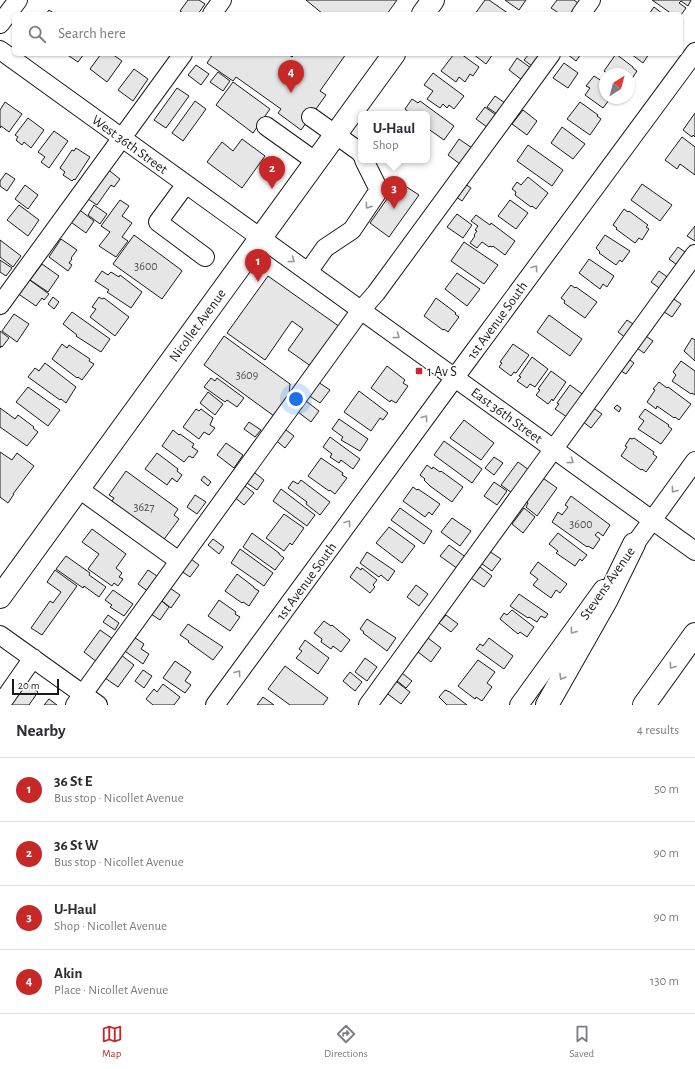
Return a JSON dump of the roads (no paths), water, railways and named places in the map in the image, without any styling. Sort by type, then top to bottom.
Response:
[{"type":"main road","points":[[425,12],[434,0]]},
{"type":"main road","name":"Nicollet Avenue","points":[[0,597],[393,56]]},
{"type":"main road","points":[[546,705],[608,599],[634,544]]},
{"type":"main road","points":[[644,705],[695,634]]},
{"type":"street","points":[[0,24],[18,0]]},
{"type":"street","points":[[213,12],[222,0]]},
{"type":"street","points":[[582,12],[591,0]]},
{"type":"street","name":"West 36th Street","points":[[0,50],[260,238]]},
{"type":"street","name":"1st Avenue South","points":[[215,705],[695,52]]},
{"type":"street","points":[[0,305],[181,56]]},
{"type":"street","points":[[79,699],[361,310],[380,287],[550,56]]},
{"type":"street","points":[[311,117],[358,151]]},
{"type":"street","points":[[266,126],[315,161]]},
{"type":"street","points":[[308,272],[325,248],[352,230],[379,190],[366,163]]},
{"type":"street","points":[[186,184],[158,222],[205,257]]},
{"type":"street","name":"East 36th Street","points":[[260,238],[691,548]]},
{"type":"street","points":[[368,705],[695,254]]},
{"type":"street","name":"Stevens Avenue","points":[[519,705],[695,461]]},
{"type":"street","points":[[79,490],[179,561]]},
{"type":"street","points":[[0,635],[33,658],[79,699],[98,705]]},
{"type":"street","points":[[0,698],[3,701],[33,658]]},
{"type":"place","name":"Akin","points":[[291,93]]},
{"type":"place","name":"36 St W","points":[[272,189]]},
{"type":"place","name":"U-Haul","points":[[394,209]]},
{"type":"place","name":"36 St E","points":[[258,282]]},
{"type":"place","name":"1 Av S","points":[[419,371]]}]
